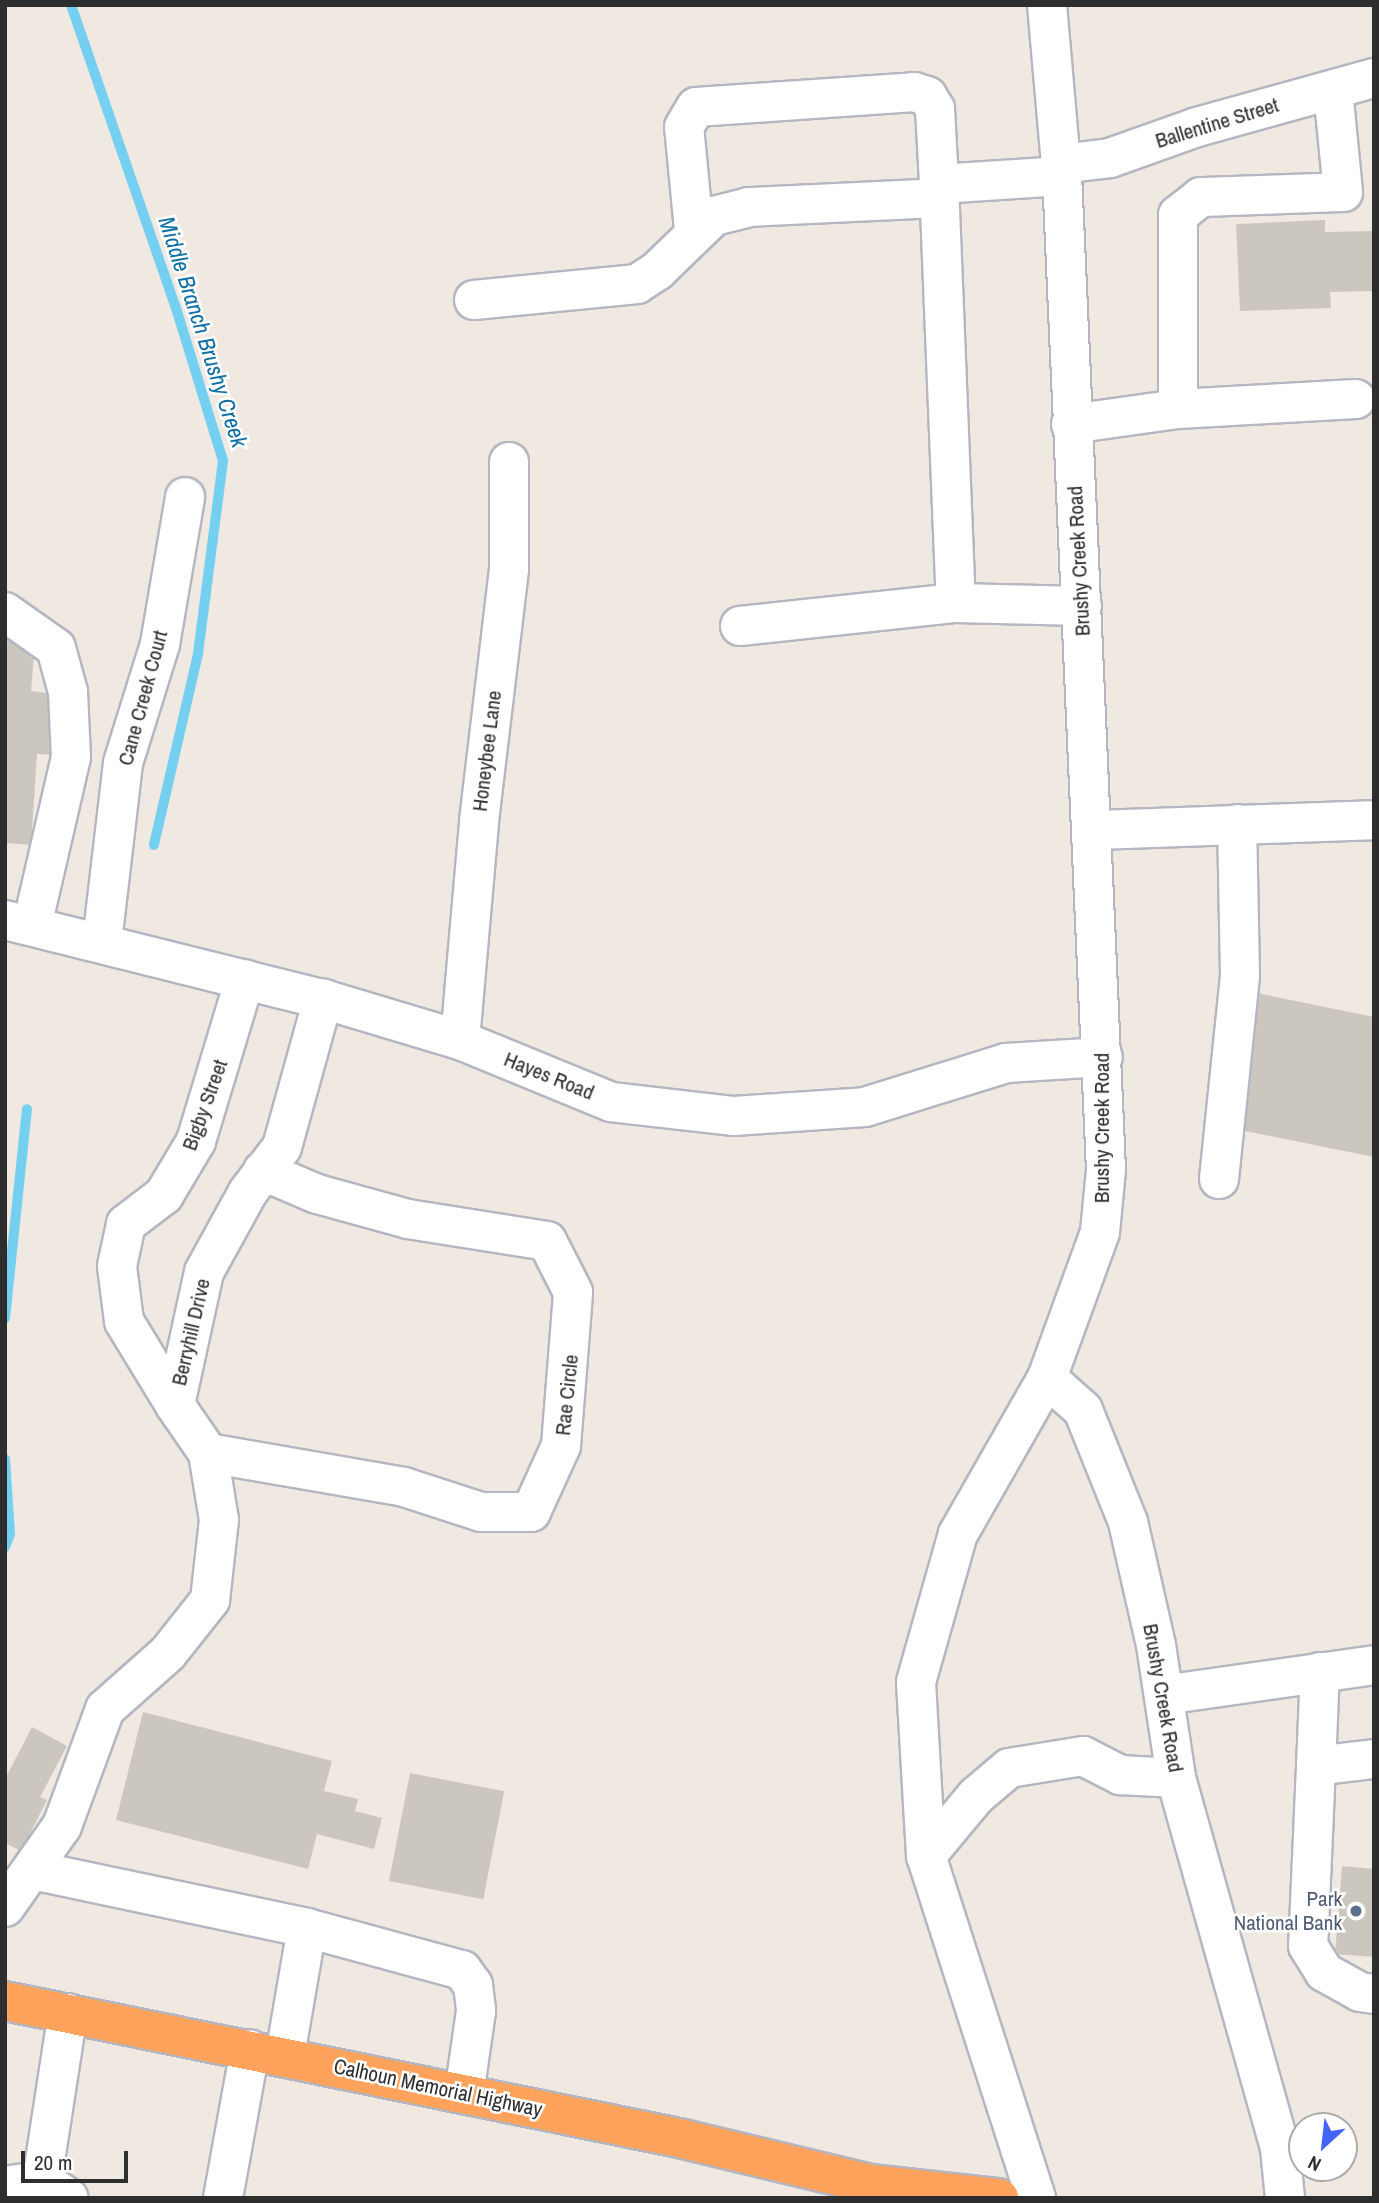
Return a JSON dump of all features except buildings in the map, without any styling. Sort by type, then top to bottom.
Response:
[{"type":"highway","name":"Calhoun Memorial Highway","points":[[5,2001],[464,2094],[880,2193],[999,2198]]},
{"type":"street","name":"Brushy Creek Road","points":[[1047,5],[1061,170],[1071,424],[1094,830],[1106,1170],[1100,1232],[1047,1378],[1083,1409],[1128,1522],[1164,1695],[1176,1778],[1280,2148],[1285,2198]]},
{"type":"street","name":"Ballentine Street","points":[[474,300],[637,284],[657,271],[694,230],[714,216],[749,207],[940,191],[1061,170],[1110,158],[1197,127],[1374,78]]},
{"type":"street","points":[[1178,409],[1178,215],[1201,197],[1343,192],[1333,90]]},
{"type":"street","points":[[694,230],[684,127],[696,107],[914,92],[927,96],[935,109],[940,191],[956,603]]},
{"type":"street","points":[[1071,424],[1178,409],[1356,399]]},
{"type":"street","name":"Honeybee Lane","points":[[460,1040],[479,821],[509,569],[509,462]]},
{"type":"street","name":"Cane Creek Court","points":[[102,942],[123,763],[160,644],[185,497]]},
{"type":"street","points":[[740,626],[956,603],[1082,606]]},
{"type":"street","points":[[5,612],[56,648],[68,692],[71,757],[18,923]]},
{"type":"street","points":[[1094,830],[1374,821]]},
{"type":"street","points":[[1219,1178],[1240,976],[1237,824]]},
{"type":"street","name":"Hayes Road","points":[[18,923],[324,999],[460,1040],[611,1102],[734,1116],[865,1107],[1006,1063],[1103,1057]]},
{"type":"street","name":"Bigby Street","points":[[174,1405],[124,1321],[117,1266],[125,1224],[164,1195],[196,1141],[245,979]]},
{"type":"street","name":"Berryhill Drive","points":[[5,1907],[62,1826],[105,1709],[168,1653],[210,1600],[219,1520],[208,1453],[174,1405],[204,1272],[263,1171],[282,1147],[324,999]]},
{"type":"street","name":"Rae Circle","points":[[208,1453],[404,1487],[481,1512],[531,1512],[561,1446],[573,1292],[547,1241],[408,1219],[317,1194],[263,1171]]},
{"type":"street","points":[[1036,2198],[995,2062],[926,1856],[916,1682],[958,1534],[1047,1378]]},
{"type":"street","points":[[1164,1695],[1374,1665]]},
{"type":"street","points":[[1320,1672],[1308,1946],[1324,1972],[1360,1992],[1374,1994]]},
{"type":"street","points":[[926,1856],[976,1796],[1009,1768],[1083,1756],[1120,1775],[1176,1778]]},
{"type":"street","points":[[1316,1766],[1374,1759]]},
{"type":"street","points":[[32,1870],[307,1928],[462,1970],[473,1984],[476,2011],[464,2094]]},
{"type":"street","points":[[223,2198],[307,1928]]},
{"type":"street","points":[[5,2186],[56,2189],[68,2013]]},
{"type":"waterway","name":"Middle Branch Brushy Creek","points":[[71,5],[176,308],[223,461],[198,654],[154,845]]},
{"type":"waterway","name":"Middle Branch Brushy Creek","points":[[5,1318],[27,1109]]},
{"type":"waterway","name":"Middle Branch Brushy Creek","points":[[5,1459],[10,1534],[5,1547]]},
{"type":"place","name":"Park National Bank","points":[[1356,1911]]}]
